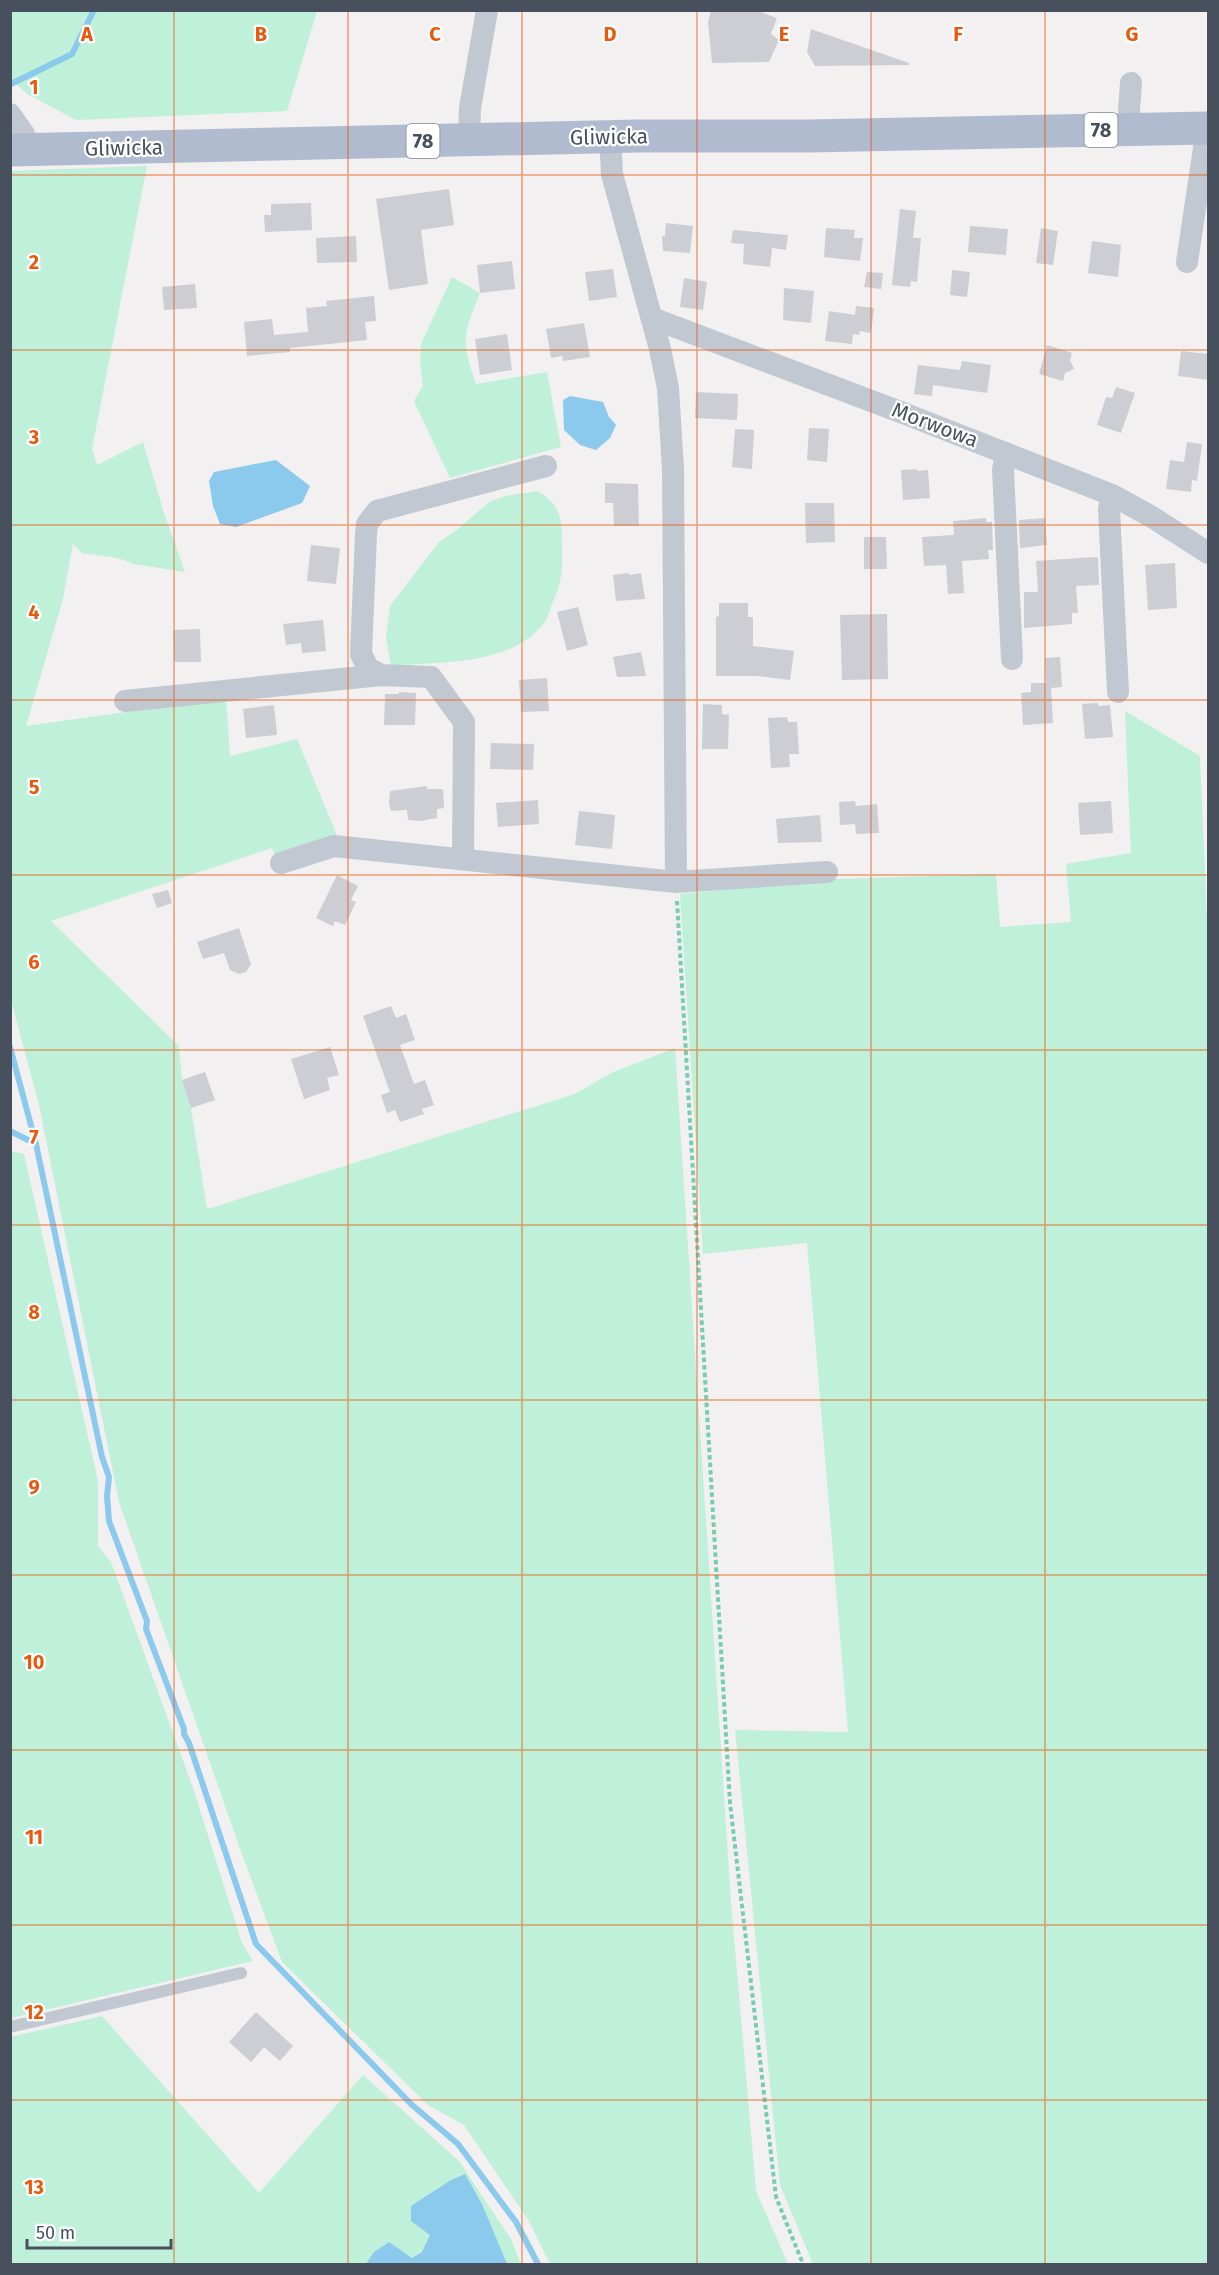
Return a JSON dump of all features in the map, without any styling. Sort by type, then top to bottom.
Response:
[{"type":"main road","name":"Gliwicka","points":[[19,150],[610,136],[809,136],[1208,128]]},
{"type":"street","points":[[469,140],[470,108],[487,10]]},
{"type":"street","points":[[1131,83],[1129,110],[1131,129]]},
{"type":"street","points":[[10,114],[24,134],[19,150]]},
{"type":"street","points":[[1187,262],[1208,128]]},
{"type":"street","points":[[610,136],[612,174],[652,318],[668,388],[673,469],[676,882]]},
{"type":"street","name":"Morwowa","points":[[652,318],[1112,495],[1209,553]]},
{"type":"street","points":[[1006,453],[1003,470],[1012,659]]},
{"type":"street","points":[[381,675],[368,668],[361,654],[367,524],[377,511],[546,466]]},
{"type":"street","points":[[1112,495],[1109,509],[1118,692]]},
{"type":"street","points":[[125,701],[381,675],[430,677],[464,722],[463,858]]},
{"type":"street","points":[[281,862],[334,846],[676,882],[827,872]]},
{"type":"lane","points":[[10,2027],[241,1973]]},
{"type":"path","points":[[676,882],[730,1803],[776,2198],[803,2265]]},
{"type":"green space","points":[[10,11],[317,11],[287,111],[76,120],[27,94],[11,79]]},
{"type":"green space","points":[[147,166],[92,449],[97,465],[143,442],[164,513],[185,572],[82,553],[73,544],[63,599],[26,726],[226,698],[230,756],[297,739],[339,840],[275,857],[272,848],[51,921],[179,1046],[182,1080],[191,1108],[207,1209],[575,1094],[611,1073],[675,1048],[731,1902],[756,2191],[788,2264],[550,2264],[529,2221],[464,2125],[428,2105],[282,1962],[240,1849],[119,1502],[39,1105],[11,1000],[10,171]]},
{"type":"green space","points":[[452,277],[480,293],[470,319],[466,338],[468,357],[476,384],[547,372],[561,447],[450,478],[414,401],[423,386],[420,362],[421,344]]},
{"type":"green space","points":[[537,491],[546,496],[556,508],[562,531],[561,576],[544,623],[530,637],[513,648],[494,655],[452,662],[391,666],[386,637],[390,606],[439,542],[489,502],[505,496]]},
{"type":"green space","points":[[1125,711],[1200,756],[1208,945],[1208,2264],[813,2264],[780,2185],[735,1730],[848,1732],[807,1243],[703,1254],[680,894],[838,879],[996,874],[1000,927],[1071,922],[1066,864],[1131,853]]},
{"type":"green space","points":[[11,1151],[24,1154],[98,1481],[98,1546],[111,1562],[193,1788],[242,1943],[253,1961],[11,2018]]},
{"type":"green space","points":[[102,2016],[259,2193],[363,2075],[459,2161],[511,2239],[521,2264],[11,2264],[10,2037]]},
{"type":"water","points":[[570,396],[603,402],[609,417],[616,425],[610,438],[596,450],[580,445],[564,430],[563,400]]},
{"type":"water","points":[[276,460],[310,486],[302,503],[236,527],[220,524],[213,506],[209,481],[214,472]]},
{"type":"water","points":[[465,2174],[482,2204],[507,2264],[366,2264],[374,2252],[389,2242],[412,2258],[422,2252],[430,2235],[411,2221],[411,2206],[451,2180]]},
{"type":"building","points":[[711,10],[755,10],[777,18],[771,34],[779,40],[769,62],[712,63],[708,22]]},
{"type":"building","points":[[811,29],[909,63],[909,65],[815,66],[807,52]]},
{"type":"building","points":[[449,189],[454,225],[421,230],[428,284],[389,290],[376,199]]},
{"type":"building","points":[[311,203],[312,230],[265,232],[264,215],[271,215],[271,204]]},
{"type":"building","points":[[900,209],[916,211],[913,238],[921,238],[917,282],[911,281],[910,287],[892,285]]},
{"type":"building","points":[[666,223],[693,226],[690,253],[663,251],[662,236],[665,236]]},
{"type":"building","points":[[970,226],[1008,229],[1006,255],[968,252]]},
{"type":"building","points":[[826,228],[855,230],[854,238],[863,238],[860,261],[824,257]]},
{"type":"building","points":[[1041,228],[1058,231],[1053,265],[1036,263]]},
{"type":"building","points":[[733,230],[788,235],[786,250],[772,248],[770,267],[743,264],[744,244],[731,243]]},
{"type":"building","points":[[356,236],[357,262],[317,263],[316,238]]},
{"type":"building","points":[[1092,241],[1121,245],[1118,277],[1088,273]]},
{"type":"building","points":[[512,261],[515,289],[480,293],[477,265]]},
{"type":"building","points":[[613,269],[617,297],[589,301],[585,272]]},
{"type":"building","points":[[952,270],[970,272],[967,297],[950,295]]},
{"type":"building","points":[[867,272],[883,273],[881,289],[864,287]]},
{"type":"building","points":[[684,278],[707,282],[703,310],[680,307]]},
{"type":"building","points":[[195,284],[197,308],[164,310],[162,287]]},
{"type":"building","points":[[784,288],[814,291],[811,323],[783,320]]},
{"type":"building","points":[[374,296],[376,321],[365,322],[367,340],[290,348],[290,352],[247,356],[244,322],[272,319],[274,335],[308,332],[306,308],[327,306],[326,301]]},
{"type":"building","points":[[856,306],[874,308],[871,333],[860,331],[859,335],[853,334],[852,344],[825,341],[829,311],[855,315]]},
{"type":"building","points":[[584,323],[590,357],[563,361],[562,356],[551,358],[546,329]]},
{"type":"building","points":[[507,334],[512,370],[480,375],[475,339]]},
{"type":"building","points":[[1047,345],[1072,353],[1070,360],[1074,369],[1065,373],[1063,381],[1039,374]]},
{"type":"building","points":[[1181,351],[1209,354],[1209,380],[1178,376]]},
{"type":"building","points":[[962,361],[991,365],[987,393],[933,385],[932,396],[914,394],[918,365],[960,370]]},
{"type":"building","points":[[1116,387],[1135,393],[1121,433],[1097,425],[1106,397],[1112,398]]},
{"type":"building","points":[[696,392],[738,394],[737,420],[695,418]]},
{"type":"building","points":[[809,428],[829,429],[827,462],[807,460]]},
{"type":"building","points":[[735,429],[754,430],[752,469],[732,467]]},
{"type":"building","points":[[1187,442],[1202,444],[1197,481],[1192,480],[1191,492],[1166,489],[1170,460],[1184,462]]},
{"type":"building","points":[[917,469],[917,471],[928,470],[930,498],[903,500],[901,470]]},
{"type":"building","points":[[605,483],[638,484],[639,526],[614,526],[613,503],[605,503]]},
{"type":"building","points":[[805,503],[834,503],[835,542],[806,543]]},
{"type":"building","points":[[986,518],[986,522],[992,522],[993,550],[988,550],[989,559],[962,561],[964,593],[948,594],[946,565],[924,566],[922,537],[954,535],[953,521]]},
{"type":"building","points":[[1045,518],[1047,545],[1020,548],[1019,520]]},
{"type":"building","points":[[864,537],[886,537],[887,569],[864,569]]},
{"type":"building","points":[[311,545],[340,548],[336,584],[307,581]]},
{"type":"building","points":[[1098,558],[1099,585],[1076,586],[1078,613],[1072,613],[1072,624],[1024,628],[1024,592],[1038,592],[1036,561]]},
{"type":"building","points":[[1175,563],[1177,608],[1148,610],[1145,565]]},
{"type":"building","points":[[629,573],[629,575],[641,573],[645,599],[616,601],[613,575]]},
{"type":"building","points":[[719,603],[748,603],[748,617],[753,617],[753,646],[794,651],[790,680],[757,676],[716,676],[716,617],[719,616]]},
{"type":"building","points":[[578,607],[588,645],[567,651],[557,612]]},
{"type":"building","points":[[887,614],[888,679],[842,680],[840,615]]},
{"type":"building","points":[[323,620],[326,651],[302,653],[301,643],[286,645],[283,624]]},
{"type":"building","points":[[200,629],[201,662],[174,662],[173,630]]},
{"type":"building","points":[[641,652],[646,676],[617,677],[613,657]]},
{"type":"building","points":[[1060,657],[1062,687],[1051,688],[1053,723],[1023,725],[1021,693],[1031,692],[1031,683],[1046,683],[1045,658]]},
{"type":"building","points":[[547,678],[549,711],[521,712],[519,680]]},
{"type":"building","points":[[399,692],[416,693],[415,725],[384,725],[385,694],[399,694]]},
{"type":"building","points":[[1098,703],[1098,706],[1110,705],[1113,737],[1085,739],[1082,704]]},
{"type":"building","points":[[703,704],[722,705],[722,714],[729,715],[728,749],[702,749]]},
{"type":"building","points":[[274,705],[277,735],[246,738],[243,709]]},
{"type":"building","points":[[787,717],[788,722],[797,722],[799,754],[789,754],[790,767],[771,768],[768,718]]},
{"type":"building","points":[[491,743],[534,744],[533,770],[490,769]]},
{"type":"building","points":[[427,786],[427,789],[443,789],[444,808],[437,809],[437,818],[420,821],[408,820],[407,810],[391,811],[390,791]]},
{"type":"building","points":[[538,800],[539,824],[498,827],[496,803]]},
{"type":"building","points":[[855,801],[856,806],[877,804],[879,833],[856,834],[855,824],[840,825],[839,802]]},
{"type":"building","points":[[1111,801],[1113,833],[1080,835],[1078,803]]},
{"type":"building","points":[[579,811],[615,815],[612,849],[575,845]]},
{"type":"building","points":[[820,815],[822,842],[778,843],[776,819]]},
{"type":"building","points":[[337,875],[358,886],[351,900],[356,902],[345,925],[335,921],[333,926],[316,918]]},
{"type":"building","points":[[168,890],[172,903],[157,908],[152,894]]},
{"type":"building","points":[[239,928],[251,964],[246,972],[239,974],[230,970],[224,953],[203,959],[197,942]]},
{"type":"building","points":[[391,1006],[396,1018],[406,1014],[415,1040],[400,1045],[414,1084],[425,1080],[434,1105],[422,1109],[424,1114],[400,1122],[395,1110],[387,1113],[381,1095],[390,1092],[363,1016]]},
{"type":"building","points":[[330,1047],[339,1075],[327,1078],[330,1090],[304,1099],[291,1059]]},
{"type":"building","points":[[205,1072],[215,1100],[191,1108],[182,1080]]},
{"type":"building","points":[[256,2012],[293,2046],[280,2061],[264,2047],[251,2062],[229,2042]]},
{"type":"waterway","points":[[11,84],[72,54],[94,10]]},
{"type":"waterway","points":[[10,1047],[36,1144],[102,1457],[109,1477],[107,1496],[109,1521],[147,1621],[146,1629],[189,1743],[256,1944],[411,2104],[458,2144],[516,2222],[538,2264]]},
{"type":"waterway","points":[[10,1131],[36,1144]]}]
